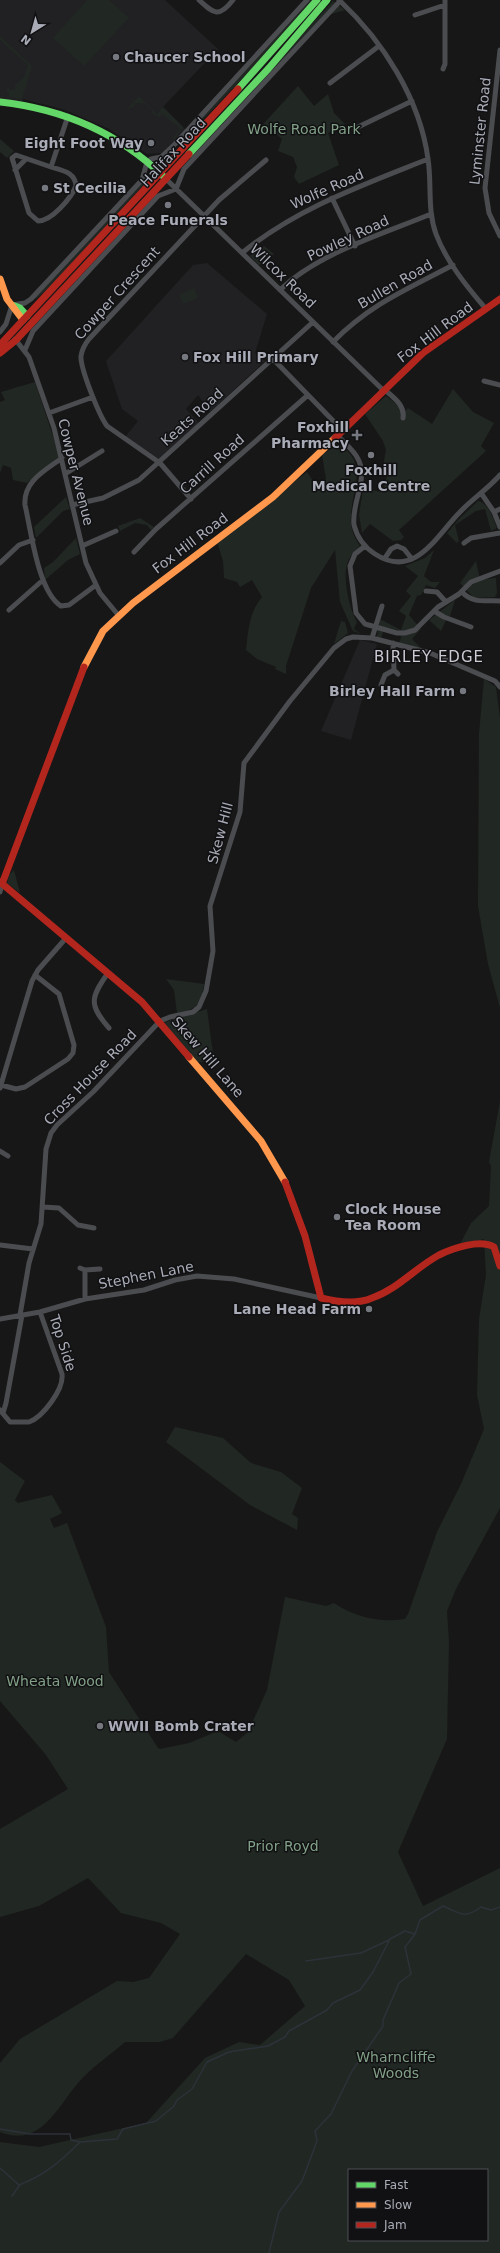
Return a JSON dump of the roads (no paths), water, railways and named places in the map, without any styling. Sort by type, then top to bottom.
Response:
[{"type":"main road","name":"Halifax Road","points":[[0,345],[279,44],[317,0]]},
{"type":"main road","name":"Halifax Road","points":[[0,353],[32,324],[300,34],[327,0]]},
{"type":"main road","points":[[0,102],[25,105],[68,116],[109,135],[147,162],[166,179]]},
{"type":"main road","points":[[0,279],[12,305],[20,308],[25,318],[32,324]]},
{"type":"main road","name":"Fox Hill Road","points":[[1,883],[89,654],[103,631],[118,616],[164,578],[273,497],[423,353],[500,299]]},
{"type":"main road","name":"Skew Hill Lane","points":[[1,883],[142,1002],[248,1124],[278,1165],[307,1238],[321,1298]]},
{"type":"main road","points":[[321,1298],[346,1303],[371,1299],[397,1286],[439,1255],[476,1243],[487,1243],[494,1248],[500,1266]]},
{"type":"street","points":[[199,0],[212,11],[219,13],[225,10],[233,0]]},
{"type":"street","name":"Halifax Road","points":[[12,305],[25,303],[31,299],[142,180],[147,162],[151,159],[161,157],[169,149],[307,0]]},
{"type":"street","points":[[340,0],[379,46],[397,72],[412,101],[422,130],[428,159],[431,214],[438,239],[452,265],[486,309]]},
{"type":"street","name":"Halifax Road","points":[[25,350],[33,331],[158,196],[176,189],[184,170],[340,0]]},
{"type":"street","points":[[415,15],[445,2],[445,64],[443,69]]},
{"type":"street","points":[[330,83],[379,46]]},
{"type":"street","name":"Lyminster Road","points":[[500,50],[498,104],[485,188],[489,213],[500,236]]},
{"type":"street","points":[[356,128],[412,101]]},
{"type":"street","points":[[51,167],[68,116]]},
{"type":"street","points":[[14,156],[26,159],[70,174],[74,177],[76,186],[71,195],[50,218],[42,221],[35,220],[29,213],[12,158],[14,156]]},
{"type":"street","points":[[15,170],[26,159]]},
{"type":"street","name":"Wolfe Road","points":[[242,253],[288,220],[332,198],[428,159]]},
{"type":"street","name":"Cowper Crescent","points":[[191,498],[160,463],[110,430],[101,417],[93,397],[82,363],[82,352],[86,344],[204,216],[232,187],[266,160]]},
{"type":"street","name":"Wilcox Road","points":[[166,179],[333,342],[401,405],[404,412],[403,418]]},
{"type":"street","points":[[332,198],[355,246]]},
{"type":"street","name":"Powley Road","points":[[280,290],[319,263],[431,214]]},
{"type":"street","name":"Bullen Road","points":[[333,342],[354,322],[380,304],[407,287],[452,265]]},
{"type":"street","points":[[0,332],[6,324],[12,305]]},
{"type":"street","name":"Keats Road","points":[[72,505],[117,492],[139,480],[160,463],[274,360],[313,322]]},
{"type":"street","name":"Cowper Avenue","points":[[10,334],[25,350],[49,413],[62,458],[82,546],[96,585],[118,616]]},
{"type":"street","points":[[274,360],[308,395],[358,458],[361,469],[354,517],[356,530],[365,546],[376,555],[400,561],[412,559],[431,547],[455,517],[500,475]]},
{"type":"street","points":[[484,381],[500,386]]},
{"type":"street","name":"Carrill Road","points":[[134,552],[191,498],[308,395]]},
{"type":"street","points":[[49,413],[93,397]]},
{"type":"street","points":[[65,474],[102,451]]},
{"type":"street","points":[[62,458],[36,478],[26,488],[25,505],[43,580],[52,599],[61,606],[69,604],[96,585]]},
{"type":"street","points":[[481,493],[494,512],[500,527]]},
{"type":"street","points":[[494,512],[500,509]]},
{"type":"street","points":[[82,546],[116,531]]},
{"type":"street","points":[[464,543],[471,538],[500,533]]},
{"type":"street","points":[[0,562],[19,545],[33,540]]},
{"type":"street","points":[[365,546],[356,554],[350,566],[354,608],[362,621],[375,627],[400,633],[411,632],[434,611],[462,592],[475,579],[500,571]]},
{"type":"street","points":[[385,558],[392,549],[397,546],[404,549],[412,559]]},
{"type":"street","points":[[9,610],[43,580]]},
{"type":"street","points":[[426,590],[438,592],[446,602]]},
{"type":"street","points":[[462,592],[468,598],[475,601],[499,599]]},
{"type":"street","points":[[382,606],[372,638],[443,658],[494,681],[500,687]]},
{"type":"street","points":[[434,611],[444,617],[471,627]]},
{"type":"street","name":"Skew Hill","points":[[160,1021],[170,1017],[193,1012],[199,1007],[206,991],[213,952],[210,906],[240,812],[244,762],[322,660],[340,643],[353,637],[372,638]]},
{"type":"street","points":[[381,685],[385,675],[396,672],[393,643]]},
{"type":"street","points":[[0,892],[1,883]]},
{"type":"street","points":[[34,975],[60,994],[74,1045],[73,1053],[65,1062],[25,1086],[16,1089],[0,1087],[34,975],[66,938]]},
{"type":"street","points":[[108,973],[96,991],[94,1000],[97,1015],[109,1028]]},
{"type":"street","name":"Cross House Road","points":[[1,1411],[6,1403],[29,1263],[40,1228],[43,1207],[46,1149],[53,1130],[93,1092],[160,1021]]},
{"type":"street","points":[[0,1151],[8,1156]]},
{"type":"street","points":[[43,1207],[59,1208],[78,1225],[94,1228]]},
{"type":"street","points":[[0,1245],[33,1249]]},
{"type":"street","points":[[85,1299],[82,1269],[100,1269]]},
{"type":"street","name":"Stephen Lane","points":[[0,1319],[40,1312],[85,1299],[144,1290],[176,1280],[197,1276],[234,1279],[321,1298]]},
{"type":"street","name":"Top Side","points":[[1,1411],[10,1422],[29,1422],[34,1419],[57,1393],[62,1382],[60,1367],[40,1312]]},
{"type":"waterway","points":[[269,2253],[279,2212],[302,2181],[317,2141],[315,2131],[331,2114],[352,2071],[383,2026],[383,2020],[399,1983],[411,1974],[405,1947],[415,1934],[420,1920],[443,1906],[463,1914],[471,1913],[481,1907],[491,1910],[500,1907]]},
{"type":"waterway","points":[[0,2129],[30,2134],[70,2134],[71,2140],[80,2142],[117,2139],[123,2129],[156,2121],[174,2106],[177,2100],[192,2089],[207,2062],[229,2052],[268,2046],[285,2037],[289,2031],[327,2010],[333,2003],[360,1990],[373,1972],[390,1939],[405,1931],[415,1934]]},
{"type":"waterway","points":[[306,1961],[361,1953],[389,1940]]},
{"type":"waterway","points":[[0,2168],[19,2185],[45,2172],[80,2142]]},
{"type":"waterway","points":[[12,2196],[19,2186]]},
{"type":"place","name":"Chaucer School","points":[[116,57]]},
{"type":"place","name":"Eight Foot Way","points":[[151,143]]},
{"type":"place","name":"St Cecilia","points":[[45,188]]},
{"type":"place","name":"Peace Funerals","points":[[168,205]]},
{"type":"place","name":"Fox Hill Primary","points":[[185,357]]},
{"type":"place","name":"Foxhill Pharmacy","points":[[357,435]]},
{"type":"place","name":"Foxhill Medical Centre","points":[[371,455]]},
{"type":"place","name":"Birley Hall Farm","points":[[463,691]]},
{"type":"place","name":"Clock House Tea Room","points":[[337,1217]]},
{"type":"place","name":"Lane Head Farm","points":[[369,1309]]},
{"type":"place","name":"WWII Bomb Crater","points":[[100,1726]]},
{"type":"district","name":"BIRLEY EDGE","points":[[429,657]]},
{"type":"park label","name":"Wolfe Road Park","points":[[304,129]]},
{"type":"park label","name":"Wheata Wood","points":[[55,1681]]},
{"type":"park label","name":"Prior Royd","points":[[283,1846]]},
{"type":"park label","name":"Wharncliffe Woods","points":[[396,2066]]}]
